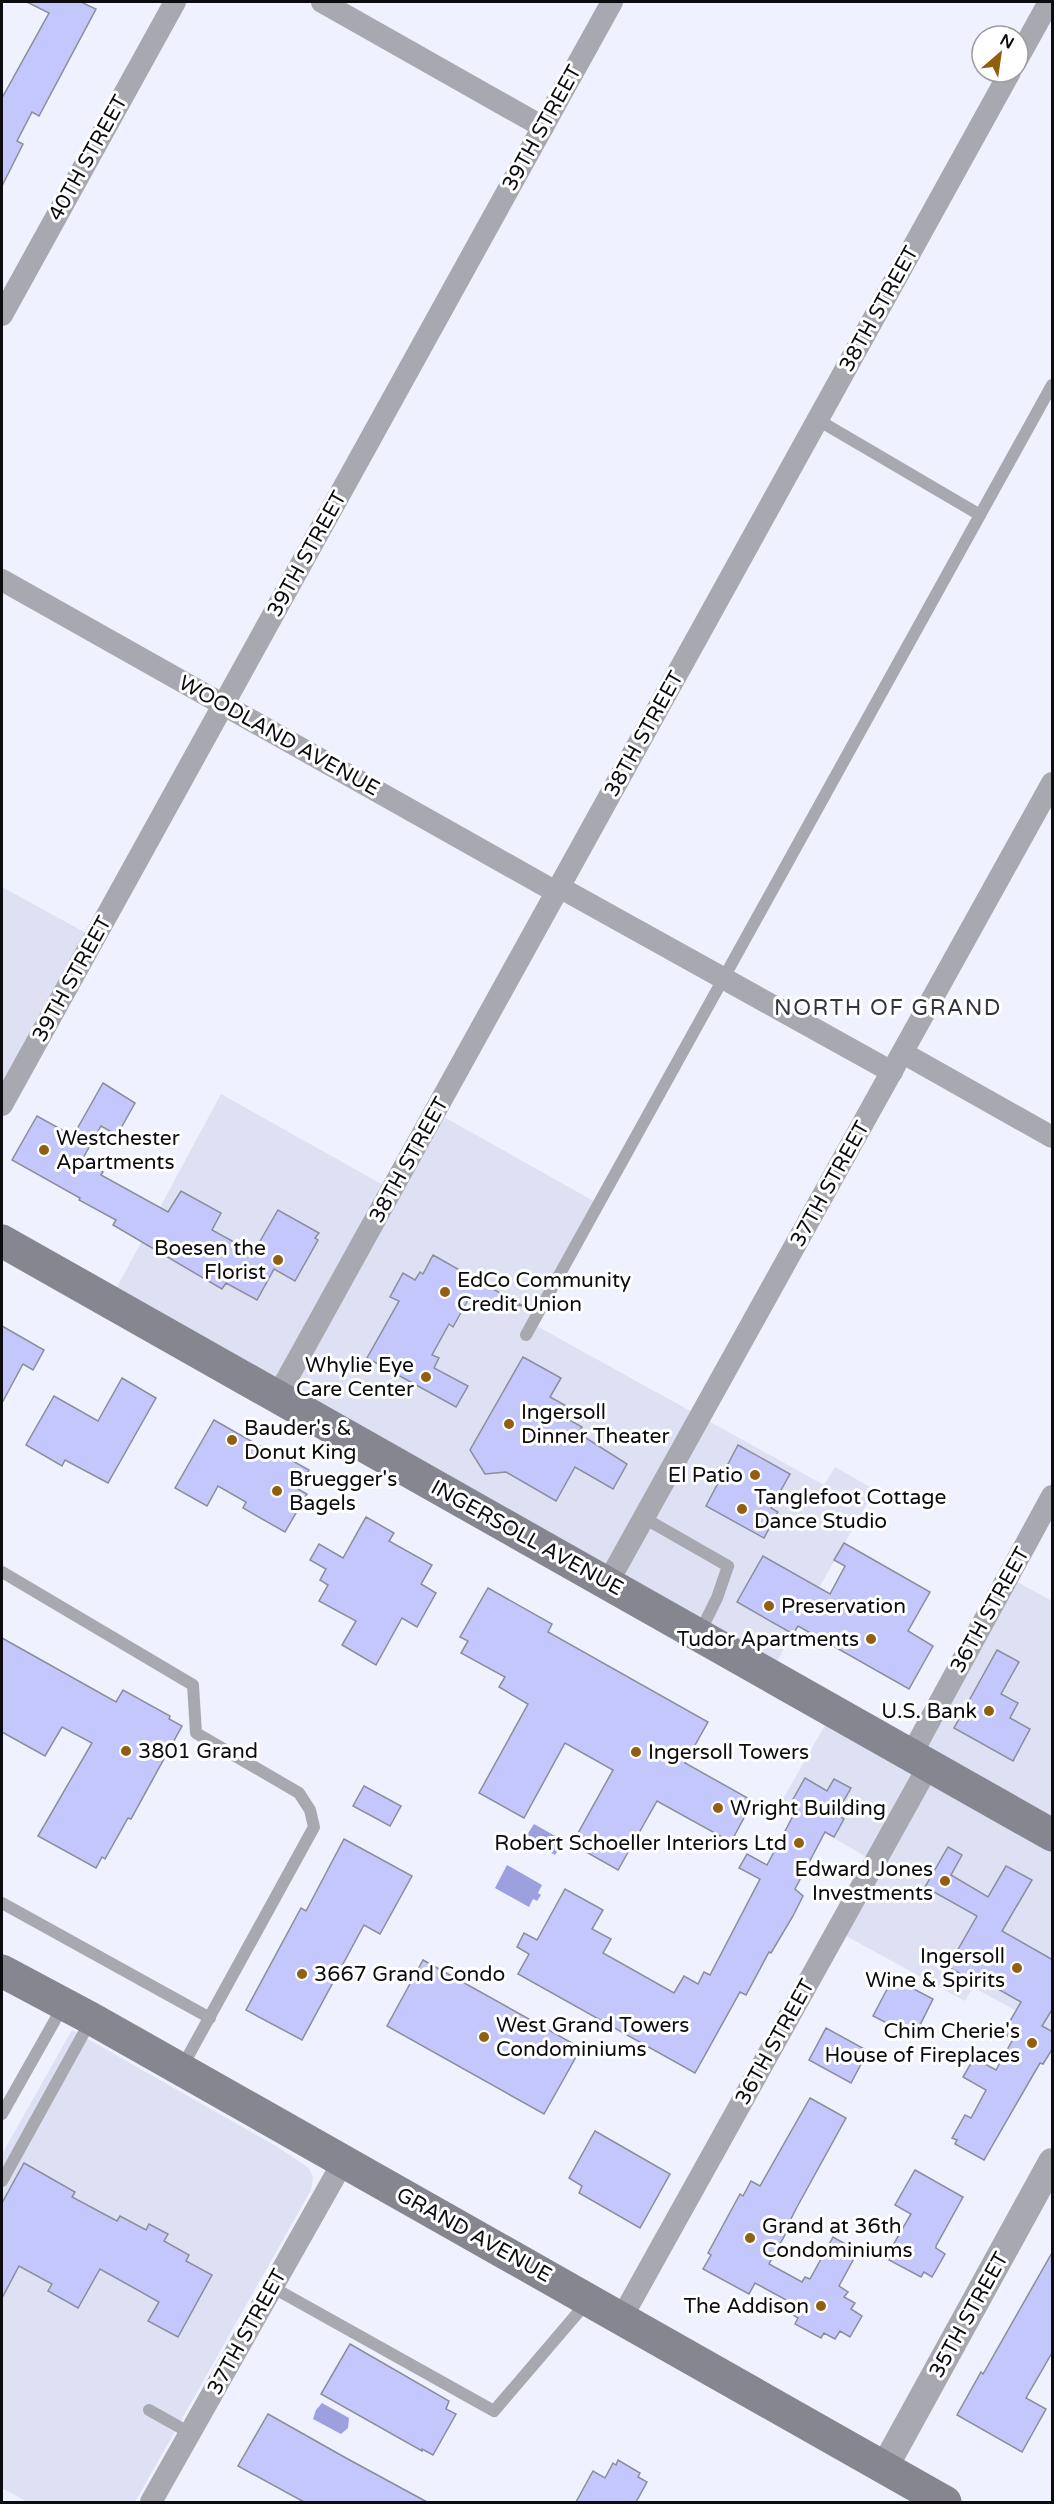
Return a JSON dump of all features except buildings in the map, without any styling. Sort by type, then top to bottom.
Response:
[{"type":"main road","name":"INGERSOLL AVENUE","points":[[2,1241],[1053,1835]]},
{"type":"main road","name":"GRAND AVENUE","points":[[2,1971],[945,2502]]},
{"type":"street","name":"40TH STREET","points":[[2,315],[175,2]]},
{"type":"street","points":[[322,2],[543,127]]},
{"type":"street","name":"39TH STREET","points":[[2,1105],[612,2]]},
{"type":"street","points":[[1030,36],[1049,2]]},
{"type":"street","name":"38TH STREET","points":[[277,1397],[1003,84]]},
{"type":"street","name":"WOODLAND AVENUE","points":[[2,580],[558,890],[724,978],[1053,1137]]},
{"type":"street","name":"37TH STREET","points":[[607,1584],[1053,783]]},
{"type":"street","name":"36TH STREET","points":[[621,2319],[920,1760],[1053,1496]]},
{"type":"street","name":"37TH STREET","points":[[152,2502],[343,2162]]},
{"type":"street","name":"35TH STREET","points":[[884,2468],[1053,2162]]},
{"type":"lane","points":[[526,1335],[1053,385]]},
{"type":"lane","points":[[818,420],[980,515]]},
{"type":"lane","points":[[644,1518],[728,1566],[717,1598],[698,1635]]},
{"type":"lane","points":[[2,1572],[194,1685],[196,1732],[299,1793],[310,1810],[314,1827],[181,2070]]},
{"type":"lane","points":[[2,1903],[210,2018]]},
{"type":"lane","points":[[2,2114],[77,2012]]},
{"type":"lane","points":[[2,2181],[77,2012]]},
{"type":"lane","points":[[272,2287],[494,2411],[588,2300]]},
{"type":"lane","points":[[149,2410],[190,2433]]},
{"type":"shaded area","points":[[2,887],[95,938],[2,1105]]},
{"type":"shaded area","points":[[221,1094],[392,1190],[435,1112],[599,1204],[533,1324],[824,1485],[835,1467],[875,1490],[769,1675],[109,1302]]},
{"type":"shaded area","points":[[1008,1577],[1052,1601],[1052,2031],[973,1987],[965,2001],[837,1931],[875,1862],[779,1806],[833,1711],[910,1755]]},
{"type":"shaded area","points":[[72,2030],[276,2146],[309,2168],[313,2178],[311,2190],[135,2502],[27,2502],[2,2488],[2,2154]]},
{"type":"water","points":[[534,1824],[564,1841],[555,1855],[525,1838]]},
{"type":"water","points":[[507,1865],[542,1885],[538,1893],[541,1895],[537,1901],[533,1899],[529,1907],[495,1888]]},
{"type":"water","points":[[322,2403],[349,2418],[348,2428],[341,2434],[313,2419]]},
{"type":"place","name":"Westchester Apartments","points":[[44,1150]]},
{"type":"place","name":"Boesen the Florist","points":[[278,1260]]},
{"type":"place","name":"EdCo Community Credit Union","points":[[445,1292]]},
{"type":"place","name":"Whylie Eye Care Center","points":[[426,1377]]},
{"type":"place","name":"Ingersoll Dinner Theater","points":[[509,1424]]},
{"type":"place","name":"Bauder's & Donut King","points":[[232,1440]]},
{"type":"place","name":"El Patio","points":[[755,1475]]},
{"type":"place","name":"Bruegger's Bagels","points":[[277,1491]]},
{"type":"place","name":"Tanglefoot Cottage Dance Studio","points":[[742,1509]]},
{"type":"place","name":"Preservation","points":[[769,1606]]},
{"type":"place","name":"Tudor Apartments","points":[[871,1639]]},
{"type":"place","name":"U.S. Bank","points":[[989,1711]]},
{"type":"place","name":"3801 Grand","points":[[126,1751]]},
{"type":"place","name":"Ingersoll Towers","points":[[636,1752]]},
{"type":"place","name":"Wright Building","points":[[718,1808]]},
{"type":"place","name":"Robert Schoeller Interiors Ltd","points":[[799,1843]]},
{"type":"place","name":"Edward Jones Investments","points":[[945,1881]]},
{"type":"place","name":"Ingersoll Wine & Spirits","points":[[1017,1968]]},
{"type":"place","name":"3667 Grand Condo","points":[[302,1974]]},
{"type":"place","name":"West Grand Towers Condominiums","points":[[484,2037]]},
{"type":"place","name":"Chim Cherie's House of Fireplaces","points":[[1032,2043]]},
{"type":"place","name":"Grand at 36th Condominiums","points":[[750,2238]]},
{"type":"place","name":"The Addison","points":[[821,2306]]},
{"type":"district","name":"NORTH OF GRAND","points":[[888,1008]]}]
